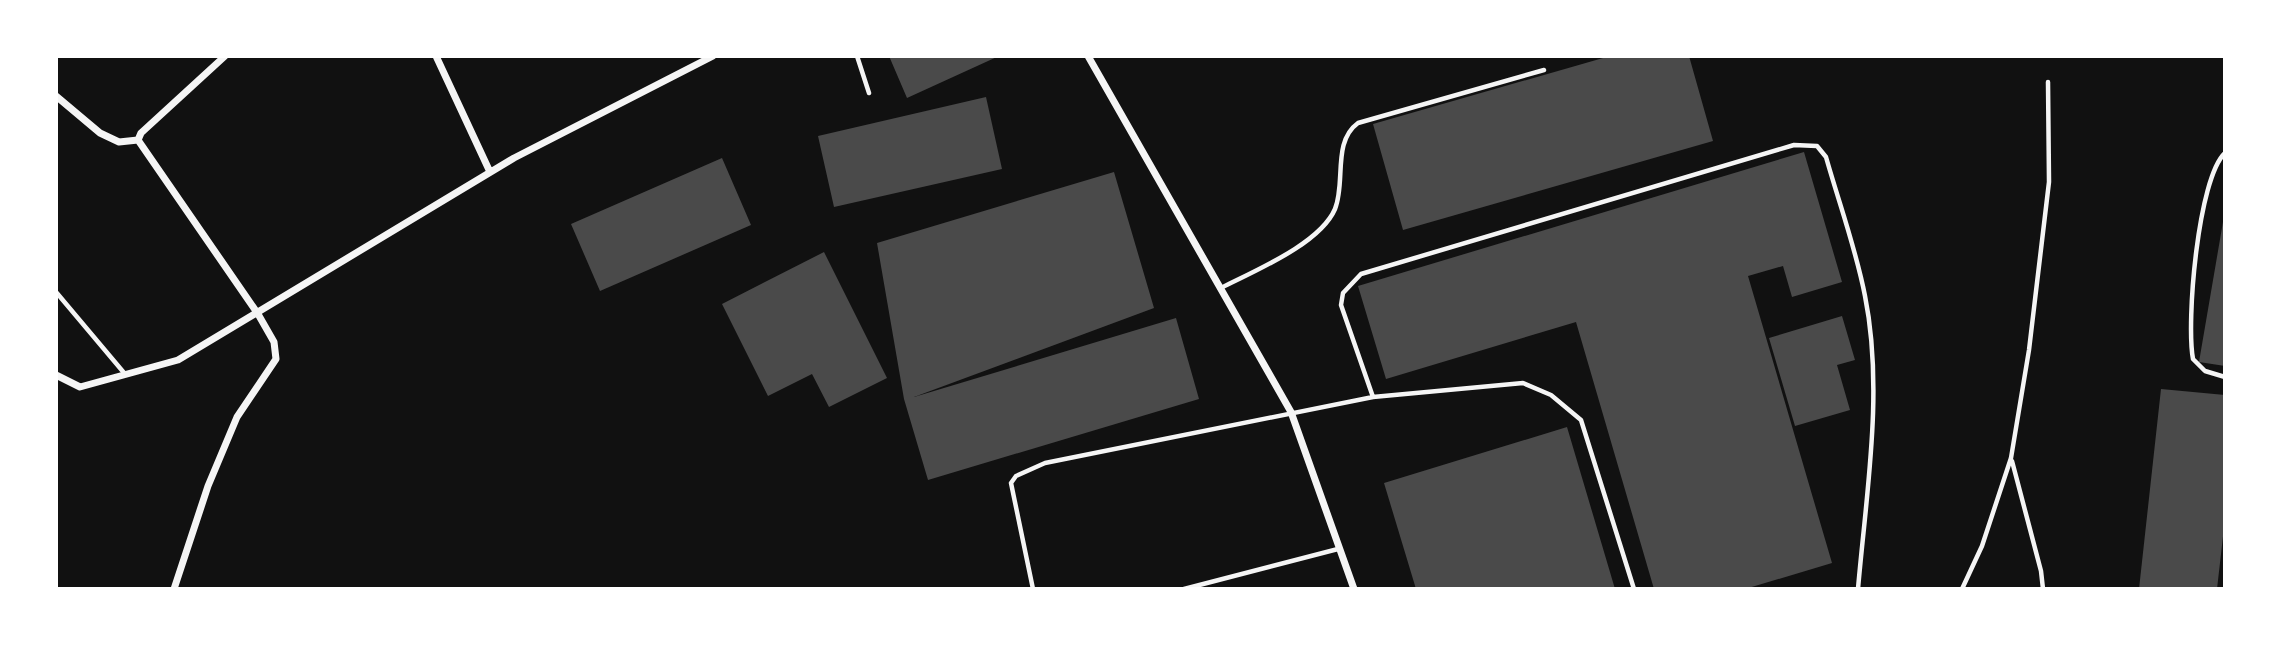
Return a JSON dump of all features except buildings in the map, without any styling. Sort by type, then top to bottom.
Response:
[{"type":"street","points":[[138,140],[141,133],[225,56]]},
{"type":"street","points":[[436,56],[490,172]]},
{"type":"street","points":[[56,376],[80,387],[178,360],[490,172],[713,56]]},
{"type":"street","points":[[1088,56],[1291,412],[1354,589]]},
{"type":"street","points":[[56,96],[100,133],[119,142],[138,140]]},
{"type":"street","points":[[138,140],[258,314],[274,342],[276,359],[237,417],[208,486],[174,589]]},
{"type":"lane","points":[[857,56],[869,93]]},
{"type":"lane","points":[[1220,288],[1292,252],[1317,231],[1335,210],[1342,180],[1342,152],[1347,135],[1358,123],[1544,69]]},
{"type":"lane","points":[[1962,589],[1987,533],[2011,458],[2029,350],[2049,182],[2048,82]]},
{"type":"lane","points":[[1373,397],[1341,305],[1343,293],[1361,274],[1794,145],[1817,146],[1825,157],[1865,296],[1871,350],[1873,404],[1858,589]]},
{"type":"lane","points":[[2225,153],[2213,174],[2201,214],[2190,328],[2193,359],[2205,371],[2225,377]]},
{"type":"lane","points":[[56,292],[125,374]]},
{"type":"lane","points":[[1033,589],[1011,483],[1016,476],[1045,463],[1373,397],[1523,383],[1551,395],[1581,420],[1634,589]]},
{"type":"lane","points":[[2011,458],[2041,571],[2043,589]]},
{"type":"lane","points":[[1184,589],[1338,549]]}]
